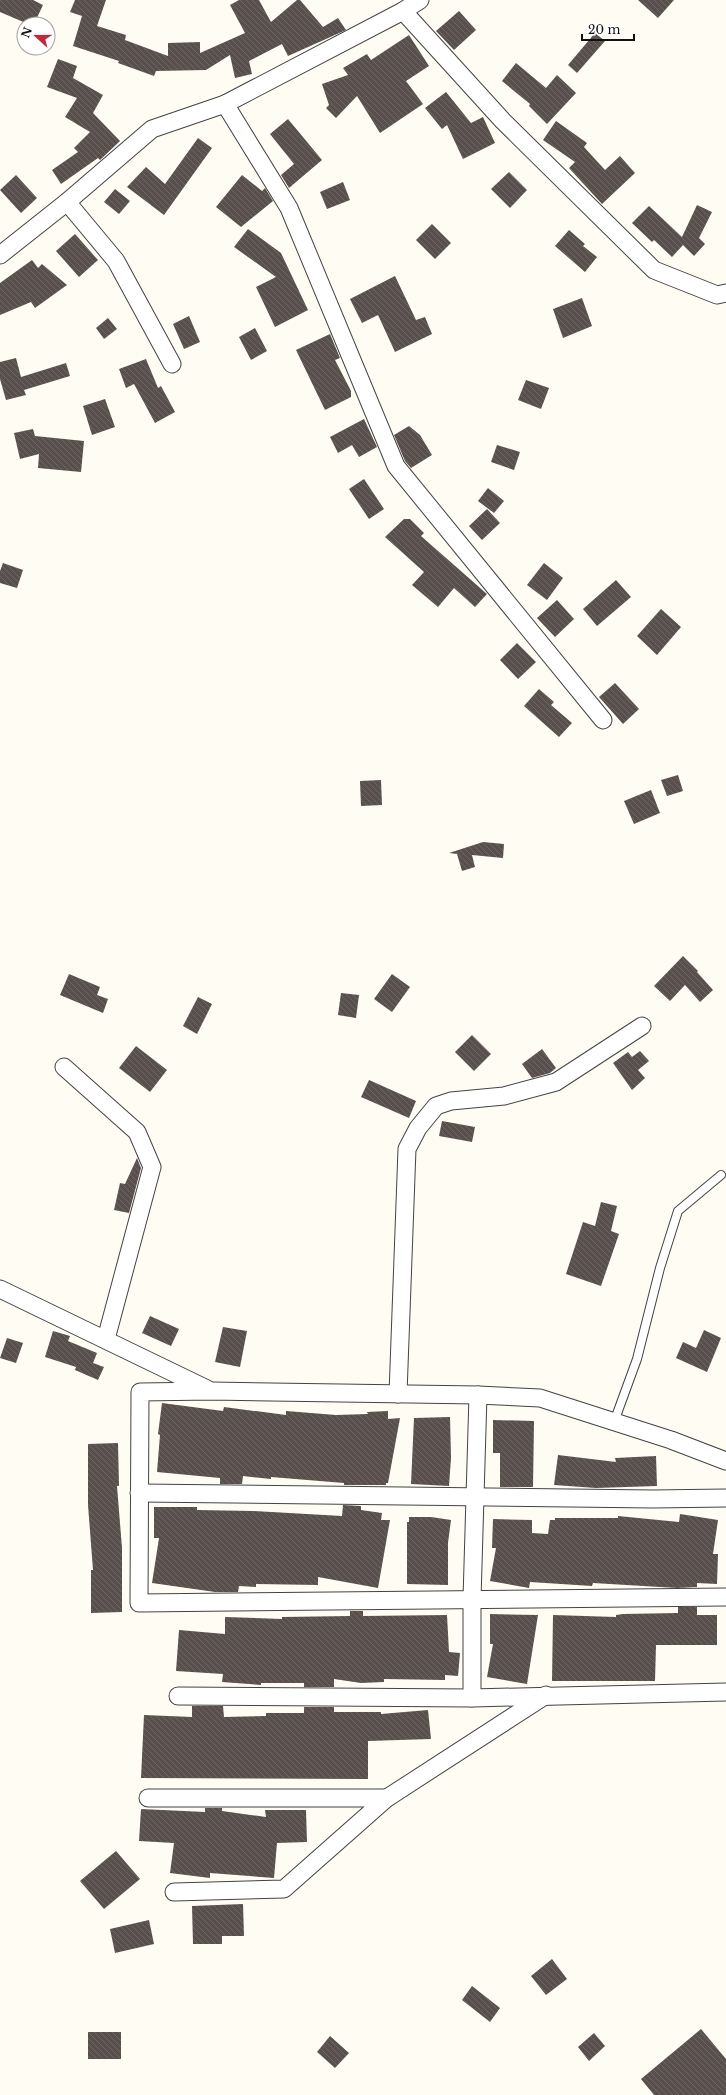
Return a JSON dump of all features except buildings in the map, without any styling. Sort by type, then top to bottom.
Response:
[{"type":"street","points":[[0,254],[67,202],[152,129],[225,104],[404,11],[420,0]]},
{"type":"street","points":[[404,11],[503,121],[654,270],[718,295],[726,294]]},
{"type":"street","points":[[225,104],[289,208],[396,466],[603,720]]},
{"type":"street","points":[[67,202],[116,261],[172,364]]},
{"type":"street","points":[[398,1394],[406,1149],[418,1128],[436,1106],[451,1101],[504,1096],[556,1082],[642,1026]]},
{"type":"street","points":[[64,1067],[137,1132],[152,1166],[106,1339]]},
{"type":"street","points":[[0,1289],[106,1339],[210,1391]]},
{"type":"street","points":[[726,1461],[671,1440],[540,1398],[478,1395],[210,1391],[140,1392],[138,1603],[726,1597]]},
{"type":"street","points":[[472,1698],[472,1600],[478,1395]]},
{"type":"street","points":[[139,1493],[652,1499],[726,1498]]},
{"type":"street","points":[[178,1696],[472,1698],[547,1695],[726,1692]]},
{"type":"street","points":[[174,1892],[284,1889],[387,1798],[547,1695]]},
{"type":"street","points":[[148,1798],[387,1798]]},
{"type":"lane","points":[[614,1422],[637,1360],[660,1268],[678,1211],[721,1175]]}]
